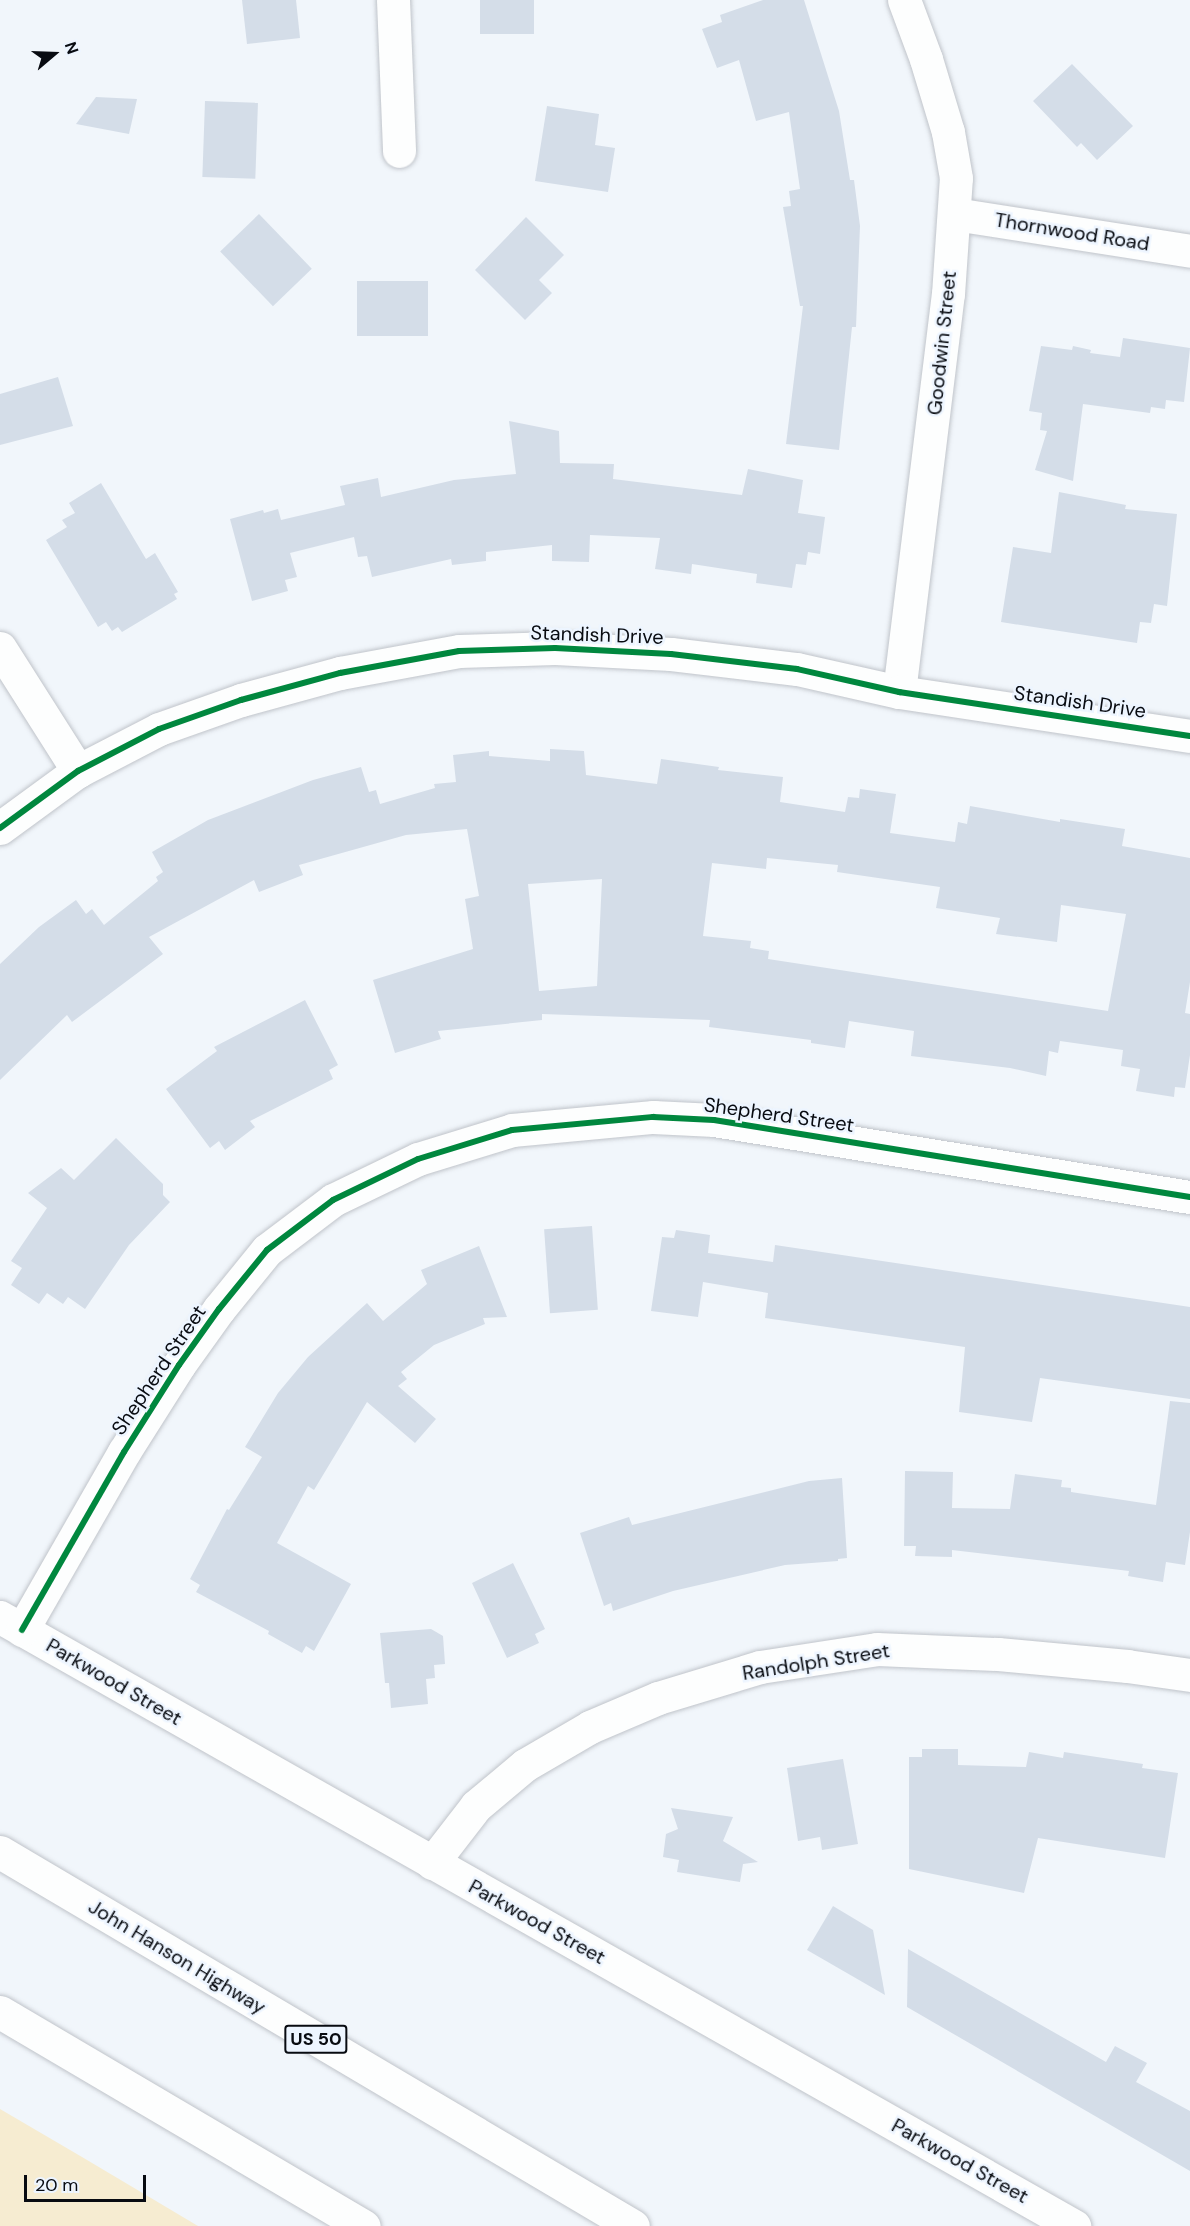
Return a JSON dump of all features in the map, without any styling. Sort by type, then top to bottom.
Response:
[{"type":"main road","points":[[393,0],[399,151]]},
{"type":"main road","name":"Goodwin Street","points":[[899,692],[948,294],[956,178],[948,132],[926,59],[904,0]]},
{"type":"main road","name":"Thornwood Road","points":[[955,214],[1190,251]]},
{"type":"main road","points":[[0,648],[78,771]]},
{"type":"main road","name":"Standish Drive","points":[[0,828],[78,771],[159,729],[241,700],[340,673],[459,651],[555,648],[670,654],[797,669],[899,692],[1190,735]]},
{"type":"main road","name":"Shepherd Street","points":[[11,1623],[179,1365],[219,1309],[267,1250],[333,1200],[418,1158],[512,1130],[653,1117],[714,1120],[1190,1197]]},
{"type":"main road","name":"Parkwood Street","points":[[11,1623],[1074,2226]]},
{"type":"main road","name":"Randolph Street","points":[[432,1863],[476,1806],[525,1765],[590,1727],[658,1698],[760,1667],[877,1649],[998,1654],[1127,1666],[1190,1676]]},
{"type":"main road","name":"John Hanson Highway","points":[[0,1852],[633,2226]]},
{"type":"main road","points":[[0,2012],[364,2226]]},
{"type":"shaded area","points":[[0,2109],[82,2157],[198,2226],[0,2226]]},
{"type":"building","points":[[242,0],[296,0],[300,38],[247,44]]},
{"type":"building","points":[[480,0],[534,0],[534,34],[480,34]]},
{"type":"building","points":[[763,0],[804,0],[839,111],[850,180],[854,180],[860,226],[856,327],[852,327],[839,450],[786,444],[803,306],[800,306],[783,207],[791,206],[789,191],[800,189],[789,112],[756,121],[739,60],[717,68],[702,29],[722,22],[720,15]]},
{"type":"building","points":[[1072,64],[1133,126],[1097,160],[1081,143],[1077,147],[1033,101]]},
{"type":"building","points":[[96,97],[137,99],[129,134],[76,124]]},
{"type":"building","points":[[205,101],[258,103],[255,179],[202,177]]},
{"type":"building","points":[[547,106],[599,114],[595,145],[615,148],[608,192],[535,181]]},
{"type":"building","points":[[259,214],[312,269],[273,306],[220,252]]},
{"type":"building","points":[[526,217],[564,255],[539,280],[552,293],[525,320],[475,270]]},
{"type":"building","points":[[357,281],[428,281],[428,336],[357,336]]},
{"type":"building","points":[[1123,338],[1190,348],[1184,402],[1166,400],[1165,409],[1151,407],[1150,413],[1083,404],[1073,481],[1035,470],[1047,431],[1040,430],[1042,413],[1029,411],[1041,346],[1072,350],[1073,346],[1091,350],[1090,353],[1120,357]]},
{"type":"building","points":[[58,377],[73,426],[0,445],[0,394]]},
{"type":"building","points":[[509,421],[559,431],[560,463],[614,464],[613,479],[742,495],[748,469],[803,480],[798,513],[825,517],[820,554],[808,552],[806,565],[796,564],[792,588],[756,583],[757,574],[692,564],[691,574],[655,569],[660,538],[590,535],[589,562],[552,561],[552,545],[486,552],[486,561],[452,565],[451,559],[372,577],[367,556],[358,557],[354,537],[290,553],[297,577],[285,580],[288,591],[252,601],[230,519],[263,510],[264,513],[278,509],[281,520],[345,505],[340,486],[378,478],[381,497],[454,480],[516,474]]},
{"type":"building","points":[[101,483],[146,559],[155,553],[178,592],[174,594],[177,599],[122,632],[118,627],[112,631],[106,622],[98,627],[46,540],[67,527],[62,520],[75,513],[69,503]]},
{"type":"building","points":[[1059,492],[1126,505],[1125,509],[1177,514],[1167,606],[1154,604],[1151,623],[1140,622],[1137,643],[1001,622],[1013,547],[1051,553]]},
{"type":"building","points":[[550,749],[584,751],[586,775],[657,784],[661,759],[719,767],[718,770],[783,777],[780,802],[845,812],[848,797],[859,798],[860,789],[896,794],[890,833],[955,842],[958,822],[967,824],[970,806],[1060,822],[1060,819],[1125,829],[1122,846],[1190,858],[1190,982],[1185,1013],[1190,1014],[1190,1055],[1185,1088],[1175,1087],[1174,1097],[1136,1091],[1140,1069],[1121,1066],[1123,1050],[1060,1041],[1058,1053],[1049,1051],[1046,1076],[1010,1068],[911,1056],[914,1031],[849,1021],[845,1048],[811,1043],[811,1040],[709,1027],[710,1020],[542,1014],[542,1020],[438,1031],[441,1039],[395,1053],[373,980],[473,949],[465,899],[479,896],[467,829],[406,835],[299,865],[303,875],[259,892],[254,880],[149,937],[163,954],[72,1022],[67,1015],[0,1080],[0,964],[39,927],[76,900],[86,914],[92,909],[104,925],[158,881],[156,877],[163,872],[152,852],[208,820],[313,780],[361,767],[369,792],[376,790],[380,804],[435,788],[434,784],[456,782],[453,755],[489,751],[489,756],[550,761]],"holes":[[[767,858],[838,865],[837,872],[940,887],[936,908],[1000,918],[996,934],[1057,942],[1061,905],[1126,914],[1108,1011],[768,959],[769,951],[750,948],[751,941],[703,936],[712,863],[766,869]],[[602,879],[597,986],[539,991],[528,884]]]},
{"type":"building","points":[[305,1000],[338,1065],[329,1070],[333,1079],[250,1121],[255,1127],[225,1150],[219,1141],[210,1148],[166,1089],[217,1051],[214,1047]]},
{"type":"building","points":[[116,1138],[163,1184],[163,1195],[170,1202],[129,1245],[85,1309],[68,1297],[63,1304],[47,1293],[39,1304],[11,1285],[22,1268],[11,1261],[47,1208],[28,1193],[61,1168],[74,1180]]},
{"type":"building","points":[[592,1226],[598,1310],[550,1313],[544,1229]]},
{"type":"building","points":[[676,1230],[710,1235],[708,1253],[773,1262],[775,1245],[1190,1307],[1190,1399],[1040,1378],[1032,1422],[959,1412],[965,1347],[765,1318],[768,1293],[703,1282],[698,1317],[651,1311],[662,1237],[674,1238]]},
{"type":"building","points":[[479,1246],[507,1317],[483,1318],[485,1324],[434,1345],[401,1372],[407,1379],[398,1386],[436,1419],[415,1443],[367,1402],[314,1490],[308,1486],[277,1543],[351,1584],[314,1651],[306,1646],[302,1653],[268,1634],[269,1631],[196,1592],[200,1585],[190,1579],[227,1509],[229,1510],[262,1457],[245,1447],[278,1393],[308,1357],[367,1303],[383,1321],[427,1284],[421,1270]]},
{"type":"building","points":[[1170,1401],[1190,1403],[1190,1532],[1185,1565],[1166,1562],[1163,1582],[1128,1576],[1129,1571],[952,1550],[952,1557],[915,1556],[916,1546],[904,1546],[905,1471],[953,1472],[952,1508],[1010,1509],[1015,1474],[1062,1480],[1061,1487],[1071,1488],[1071,1492],[1156,1505]]},
{"type":"building","points":[[842,1478],[847,1558],[838,1559],[838,1561],[785,1565],[673,1591],[613,1611],[611,1603],[604,1606],[580,1533],[629,1517],[632,1525],[809,1481]]},
{"type":"building","points":[[513,1563],[545,1629],[535,1634],[539,1643],[507,1658],[472,1583]]},
{"type":"building","points":[[431,1629],[443,1636],[445,1664],[434,1665],[435,1678],[426,1679],[428,1704],[391,1708],[389,1683],[385,1683],[380,1633]]},
{"type":"building","points":[[922,1749],[958,1749],[958,1765],[1026,1767],[1029,1752],[1063,1758],[1064,1752],[1143,1764],[1142,1768],[1178,1773],[1165,1858],[1038,1838],[1024,1893],[909,1869],[909,1757],[922,1757]]},
{"type":"building","points":[[843,1759],[858,1844],[822,1850],[820,1837],[798,1841],[787,1768]]},
{"type":"building","points":[[671,1808],[733,1817],[723,1841],[758,1862],[743,1864],[740,1882],[677,1872],[679,1860],[663,1857],[666,1834],[678,1829]]},
{"type":"building","points":[[833,1906],[873,1930],[885,1995],[807,1950]]},
{"type":"building","points":[[908,1949],[1106,2062],[1115,2046],[1147,2063],[1136,2082],[1190,2111],[1190,2171],[907,2007]]},
{"type":"cycle path","points":[[0,828],[78,771],[159,729],[241,700],[340,673],[459,651],[555,648],[671,654],[797,669],[899,692],[1190,736]]},
{"type":"cycle path","points":[[22,1630],[124,1452],[179,1365],[219,1309],[267,1250],[333,1200],[418,1159],[512,1130],[653,1117],[714,1120],[1190,1197]]}]
